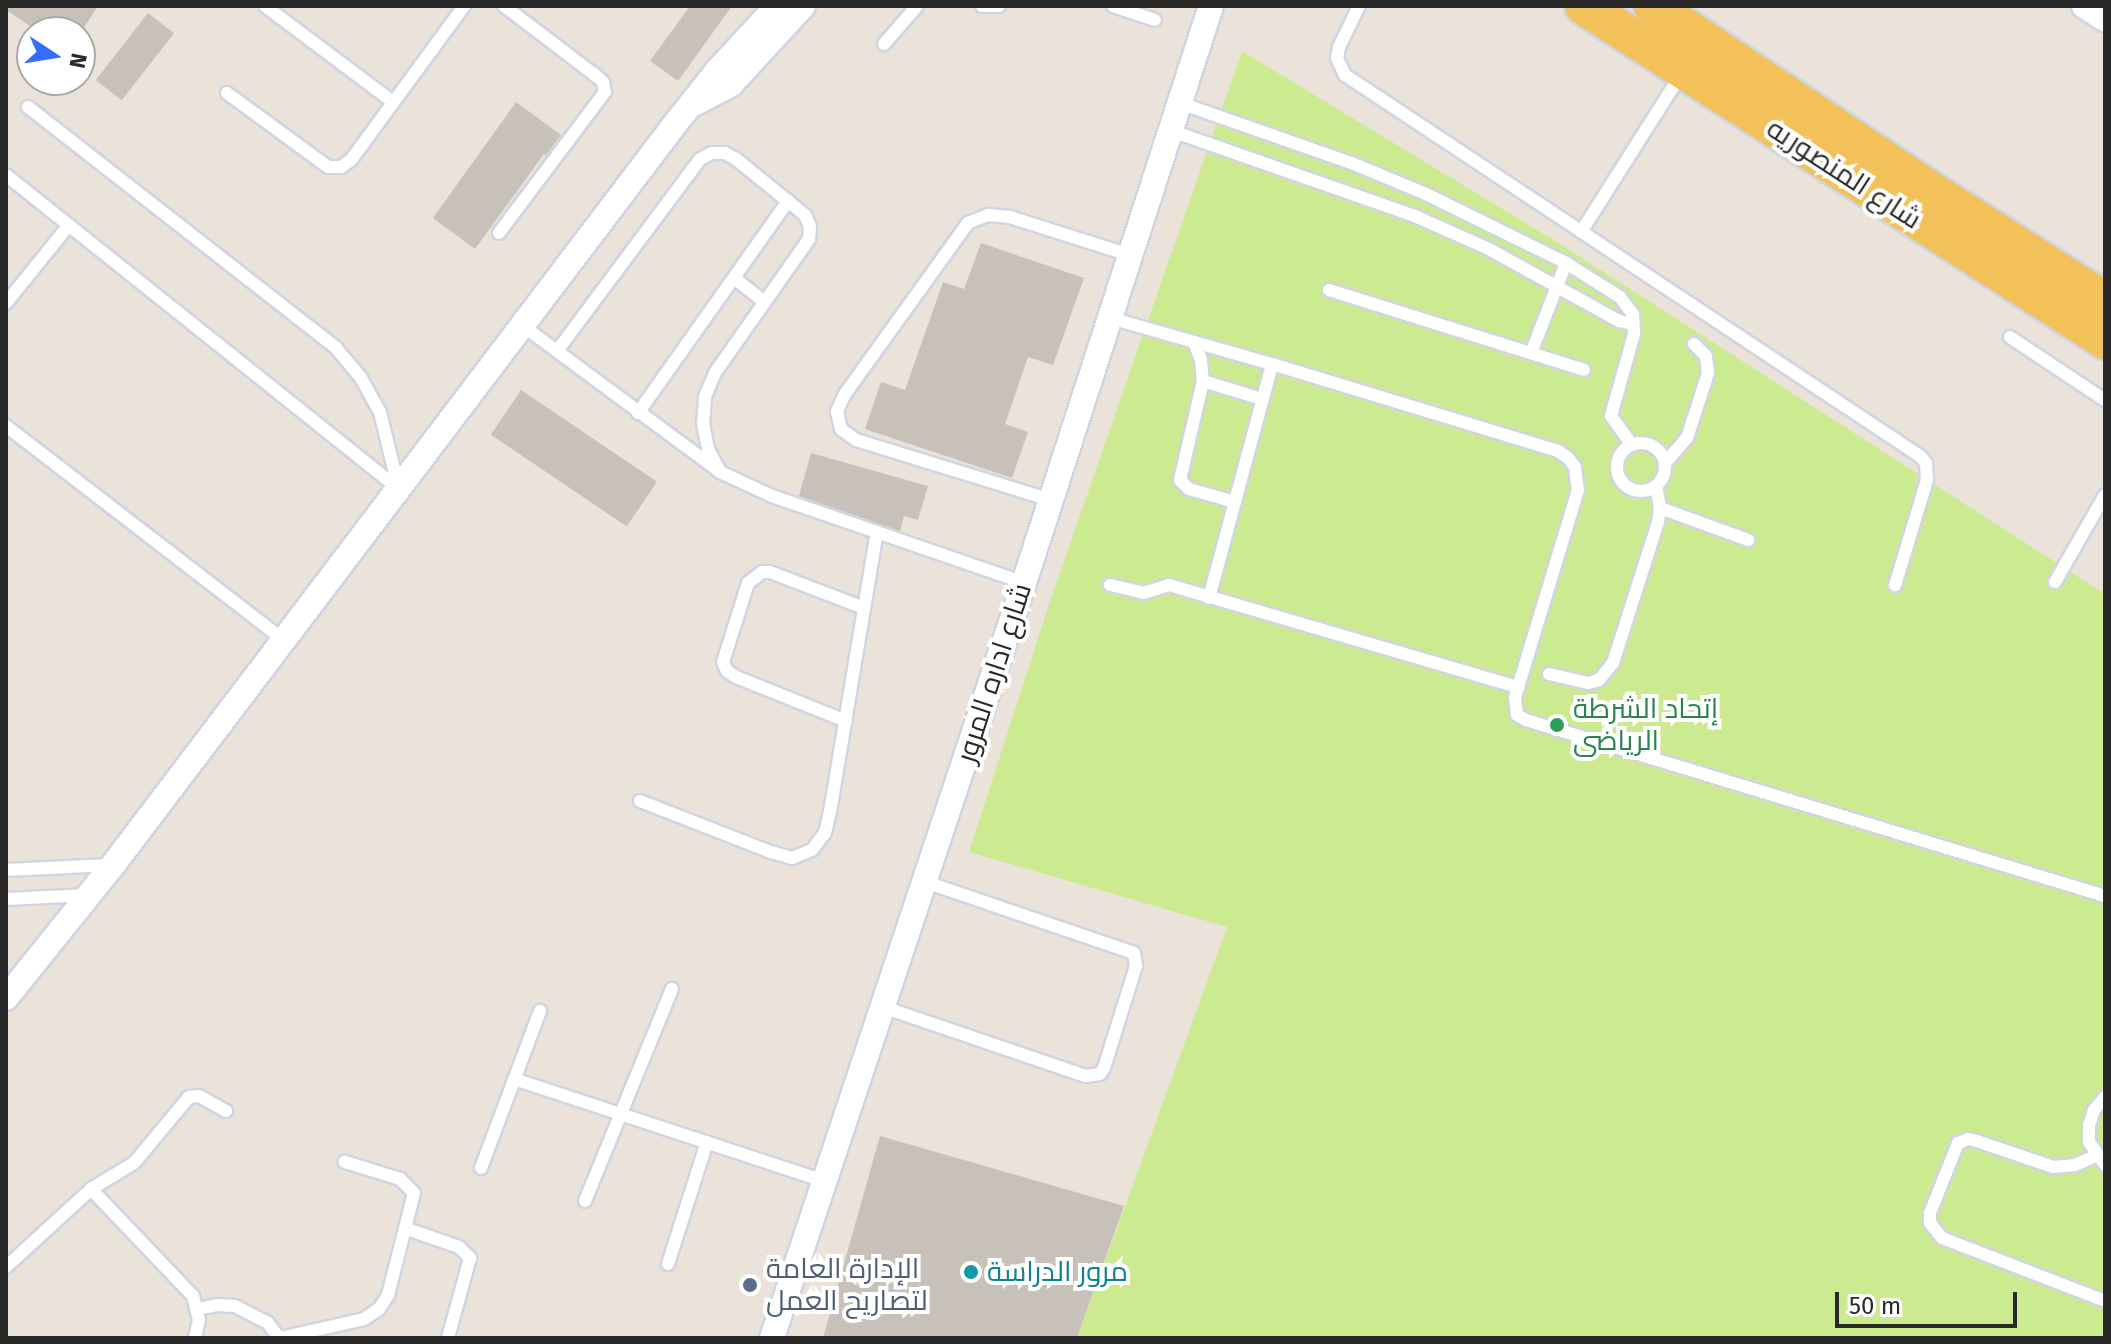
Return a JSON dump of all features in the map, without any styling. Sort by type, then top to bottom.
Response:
[{"type":"main road","name":"شارع المنصوريه","points":[[1584,6],[1694,55],[1919,183],[2105,301]]},
{"type":"main road","name":"شارع المنصوريه","points":[[1653,6],[1694,55],[2105,340]]},
{"type":"street","points":[[6,998],[113,865],[718,70],[777,6]]},
{"type":"street","points":[[694,104],[731,84],[803,6]]},
{"type":"street","name":"شارع اداره المرور","points":[[772,1338],[1024,583],[1211,6]]},
{"type":"street","points":[[2084,6],[2105,19]]},
{"type":"lane","points":[[265,6],[393,102]]},
{"type":"lane","points":[[227,93],[328,167],[341,167],[351,160],[464,6]]},
{"type":"lane","points":[[499,233],[605,92],[603,82],[595,75],[504,6]]},
{"type":"lane","points":[[884,44],[917,6]]},
{"type":"lane","points":[[982,6],[999,6]]},
{"type":"lane","points":[[1113,6],[1155,20]]},
{"type":"lane","points":[[1359,6],[1339,47],[1337,58],[1345,75],[1920,456],[1926,463],[1927,480],[1895,585]]},
{"type":"lane","points":[[1581,232],[1694,55]]},
{"type":"lane","points":[[1180,103],[1354,164],[1482,220],[1566,263],[1620,297],[1633,314],[1633,344],[1611,416],[1632,445]]},
{"type":"lane","points":[[28,107],[336,348],[361,378],[380,412],[399,489]]},
{"type":"lane","points":[[1172,131],[1417,217],[1489,249],[1619,321],[1633,324]]},
{"type":"lane","points":[[557,351],[700,159],[712,153],[725,153],[805,215],[810,226],[809,239],[715,373],[705,397],[703,423],[708,449],[720,472]]},
{"type":"lane","points":[[6,175],[399,489]]},
{"type":"lane","points":[[638,413],[788,201]]},
{"type":"lane","points":[[1051,500],[856,440],[841,429],[837,411],[845,394],[968,223],[988,215],[1010,217],[1130,255]]},
{"type":"lane","points":[[6,303],[69,225]]},
{"type":"lane","points":[[1531,353],[1566,263]]},
{"type":"lane","points":[[734,278],[765,302]]},
{"type":"lane","points":[[1329,290],[1584,370]]},
{"type":"lane","points":[[1110,318],[1558,451],[1568,458],[1575,467],[1578,490],[1518,687],[1514,706],[1526,720],[2105,896]]},
{"type":"lane","points":[[523,326],[720,472],[772,496],[1024,583]]},
{"type":"lane","points":[[2010,337],[2105,400]]},
{"type":"lane","points":[[1194,342],[1201,360],[1203,381],[1180,480],[1189,489],[1235,502]]},
{"type":"lane","points":[[1665,463],[1653,446],[1632,445],[1618,459],[1620,479],[1637,491],[1656,486],[1664,476],[1665,463],[1687,438],[1708,373],[1706,356],[1694,344]]},
{"type":"lane","points":[[1209,598],[1272,364]]},
{"type":"lane","points":[[1203,381],[1262,399]]},
{"type":"lane","points":[[6,426],[284,640]]},
{"type":"lane","points":[[1549,674],[1588,683],[1607,673],[1660,508],[1656,486]]},
{"type":"lane","points":[[2055,582],[2105,495]]},
{"type":"lane","points":[[1660,508],[1748,540]]},
{"type":"lane","points":[[640,801],[792,858],[812,850],[825,833],[830,812],[877,532]]},
{"type":"lane","points":[[846,721],[736,677],[727,671],[723,662],[748,583],[762,572],[770,572],[864,608]]},
{"type":"lane","points":[[1110,585],[1144,593],[1169,585],[1518,687]]},
{"type":"lane","points":[[6,870],[113,865]]},
{"type":"lane","points":[[883,1007],[1086,1076],[1100,1074],[1104,1068],[1136,966],[1134,953],[925,882]]},
{"type":"lane","points":[[6,899],[90,894]]},
{"type":"lane","points":[[585,1201],[672,989]]},
{"type":"lane","points":[[481,1168],[540,1011]]},
{"type":"lane","points":[[514,1079],[824,1181]]},
{"type":"lane","points":[[6,1267],[91,1189],[134,1163],[189,1097],[199,1096],[226,1111]]},
{"type":"lane","points":[[2105,1097],[2094,1110],[2089,1125],[2089,1142],[2101,1161],[2053,1167],[1968,1139],[1958,1143],[1930,1213],[1930,1223],[1942,1238],[2105,1301]]},
{"type":"lane","points":[[668,1264],[707,1142]]},
{"type":"lane","points":[[198,1309],[235,1306],[261,1317],[280,1338],[364,1319],[379,1309],[388,1295],[414,1193],[409,1185],[345,1162]]},
{"type":"lane","points":[[91,1189],[185,1286],[198,1309],[195,1338]]},
{"type":"lane","points":[[407,1229],[459,1247],[470,1258],[448,1338]]},
{"type":"green space","name":"إتحاد الشرطة الرياضى","points":[[1242,51],[1560,244],[2105,594],[2105,1338],[1077,1338],[1227,927],[969,852],[1051,598]]},
{"type":"building","points":[[6,6],[98,6],[91,16],[16,17],[6,10]]},
{"type":"building","points":[[690,6],[732,6],[678,81],[650,61]]},
{"type":"building","points":[[148,13],[174,33],[122,100],[96,80]]},
{"type":"building","points":[[516,102],[561,135],[475,249],[433,218]]},
{"type":"building","points":[[981,243],[1084,278],[1053,365],[1028,357],[1005,424],[1028,432],[1012,478],[865,429],[881,382],[905,390],[943,282],[964,289]]},
{"type":"building","points":[[521,390],[657,482],[627,526],[491,435]]},
{"type":"building","points":[[811,453],[928,486],[918,520],[904,516],[900,531],[799,496]]},
{"type":"building","name":"مرور الدراسة","points":[[880,1136],[1124,1206],[1077,1338],[823,1338]]},
{"type":"place","name":"إتحاد الشرطة الرياضى","points":[[1557,725]]},
{"type":"place","name":"مرور الدراسة","points":[[971,1272]]},
{"type":"place","name":"الإدارة العامة لتصاريح العمل","points":[[750,1285]]}]
